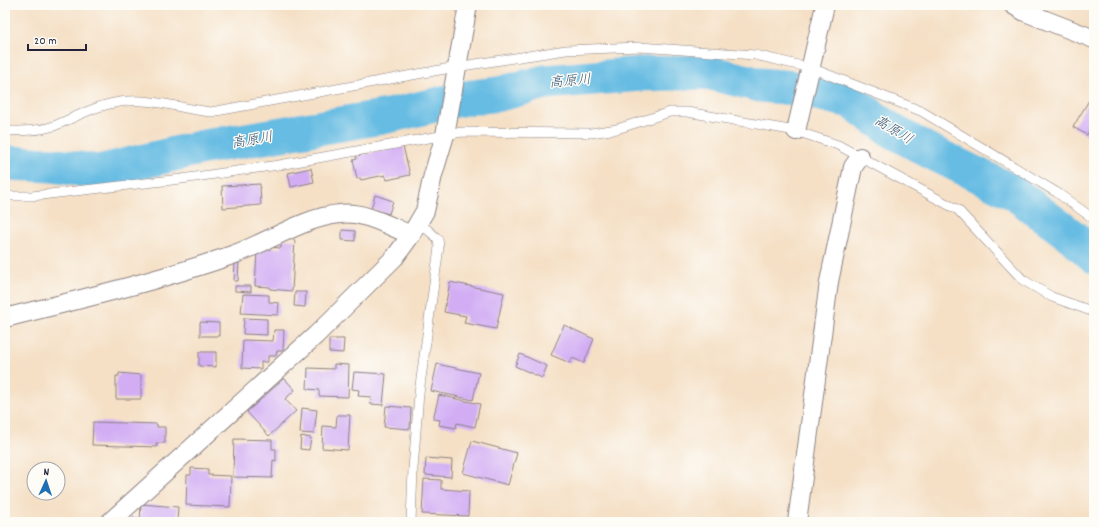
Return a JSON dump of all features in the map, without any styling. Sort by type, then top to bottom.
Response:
[{"type":"street","points":[[110,522],[316,335],[395,257],[425,211],[445,132],[468,5]]},
{"type":"street","points":[[796,131],[825,5]]},
{"type":"street","points":[[1013,5],[1025,12],[1094,39]]},
{"type":"street","points":[[797,522],[829,282],[853,167],[860,157]]},
{"type":"street","points":[[5,318],[236,254],[314,220],[339,214],[360,214],[415,228]]},
{"type":"lane","points":[[5,131],[26,131],[53,126],[88,110],[120,102],[149,102],[188,110],[211,112],[566,50],[639,47],[755,55],[811,68],[921,111],[1056,192],[1094,219]]},
{"type":"lane","points":[[5,196],[32,196],[181,179],[279,165],[445,132],[591,133],[617,129],[670,112],[687,112],[796,131],[838,145],[958,210],[1023,280],[1052,297],[1094,312]]},
{"type":"lane","points":[[411,522],[413,469],[419,393],[439,247],[438,239],[415,228]]},
{"type":"building","points":[[1094,92],[1094,132],[1090,129],[1087,135],[1073,127]]},
{"type":"building","points":[[403,146],[410,175],[387,180],[385,175],[361,180],[360,178],[357,179],[353,160],[357,159],[356,156]]},
{"type":"building","points":[[311,168],[314,182],[291,187],[288,173]]},
{"type":"building","points":[[260,184],[261,205],[223,208],[222,186]]},
{"type":"building","points":[[375,195],[393,201],[389,214],[371,209]]},
{"type":"building","points":[[342,230],[355,231],[355,241],[342,240]]},
{"type":"building","points":[[281,239],[295,240],[292,291],[255,286],[257,251],[264,252],[265,247],[281,248]]},
{"type":"building","points":[[235,261],[239,261],[238,281],[234,281]]},
{"type":"building","points":[[450,282],[504,293],[496,329],[464,323],[466,316],[444,312]]},
{"type":"building","points":[[235,286],[251,286],[251,292],[235,291]]},
{"type":"building","points":[[295,292],[306,292],[305,307],[294,306]]},
{"type":"building","points":[[243,294],[269,295],[269,302],[279,303],[278,315],[241,313]]},
{"type":"building","points":[[244,318],[267,319],[267,335],[243,334]]},
{"type":"building","points":[[200,322],[219,323],[219,336],[200,336]]},
{"type":"building","points":[[564,325],[594,339],[584,363],[572,358],[570,363],[551,355]]},
{"type":"building","points":[[274,330],[284,330],[283,351],[277,351],[276,356],[268,356],[268,362],[261,362],[261,369],[242,368],[243,340],[273,341]]},
{"type":"building","points":[[329,339],[344,339],[343,353],[329,352]]},
{"type":"building","points":[[199,352],[216,352],[216,367],[199,366]]},
{"type":"building","points":[[520,354],[547,366],[542,378],[515,366]]},
{"type":"building","points":[[334,364],[349,365],[348,397],[319,396],[319,390],[307,389],[308,368],[334,369]]},
{"type":"building","points":[[437,364],[479,373],[473,400],[431,391]]},
{"type":"building","points":[[354,372],[386,374],[383,405],[370,404],[371,397],[358,396],[359,390],[352,389]]},
{"type":"building","points":[[119,373],[141,375],[141,399],[116,399],[116,376],[119,376]]},
{"type":"building","points":[[284,378],[295,390],[285,399],[296,411],[269,436],[247,412]]},
{"type":"building","points":[[439,395],[480,404],[475,427],[457,423],[456,428],[439,425],[440,420],[433,419]]},
{"type":"building","points":[[386,406],[411,408],[410,429],[384,427]]},
{"type":"building","points":[[302,408],[317,410],[314,434],[300,433]]},
{"type":"building","points":[[337,415],[350,415],[348,450],[322,448],[323,426],[336,427]]},
{"type":"building","points":[[93,422],[157,424],[157,427],[165,427],[165,443],[156,443],[157,447],[92,445]]},
{"type":"building","points":[[301,436],[311,438],[309,450],[300,449]]},
{"type":"building","points":[[234,439],[272,440],[272,449],[276,449],[276,461],[273,460],[272,478],[233,477]]},
{"type":"building","points":[[472,441],[517,453],[508,485],[463,473]]},
{"type":"building","points":[[426,458],[452,460],[451,477],[425,475]]},
{"type":"building","points":[[191,468],[208,469],[208,475],[231,476],[230,507],[186,505],[187,475],[191,475]]},
{"type":"building","points":[[424,479],[441,480],[441,489],[469,491],[468,516],[422,514]]},
{"type":"building","points":[[141,504],[178,507],[177,522],[140,522]]},
{"type":"building","points":[[127,517],[138,518],[138,522],[127,522]]},
{"type":"waterway","name":"高原川","points":[[5,163],[52,165],[98,172],[204,147],[388,116],[465,98],[499,94],[545,82],[642,74],[707,72],[760,85],[794,88],[851,101],[891,130],[929,151],[1013,192],[1073,237],[1094,256]]}]
